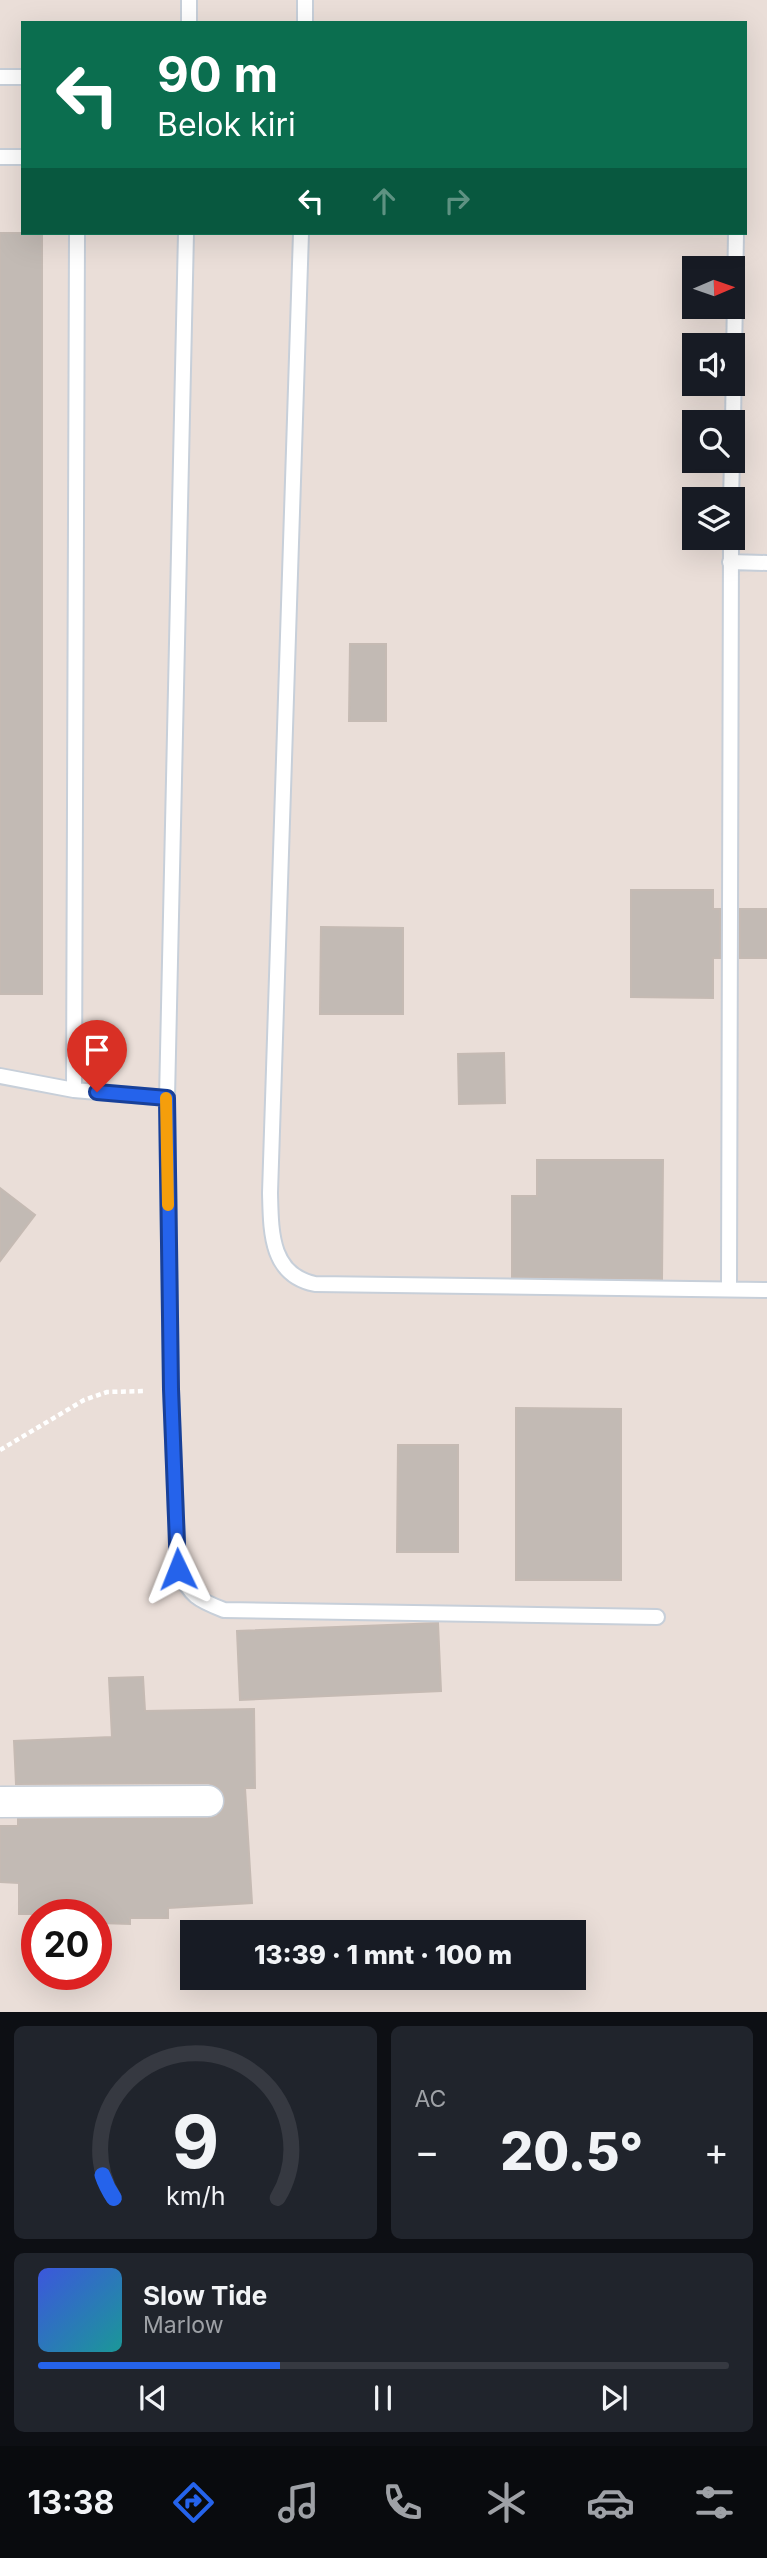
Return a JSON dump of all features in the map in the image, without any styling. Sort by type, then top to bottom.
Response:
[{"type":"street","points":[[0,1802],[208,1801]]},
{"type":"lane","points":[[189,0],[189,21]]},
{"type":"lane","points":[[305,0],[305,21]]},
{"type":"lane","points":[[0,77],[21,78]]},
{"type":"lane","points":[[0,157],[21,157]]},
{"type":"lane","points":[[74,1090],[77,235]]},
{"type":"lane","points":[[186,235],[167,1098],[171,1389],[178,1569],[191,1594],[204,1603],[224,1610],[657,1617]]},
{"type":"lane","points":[[301,235],[270,1193],[272,1228],[278,1259],[289,1273],[300,1281],[315,1284],[767,1290]]},
{"type":"lane","points":[[733,410],[736,235]]},
{"type":"lane","points":[[729,1289],[730,550]]},
{"type":"lane","points":[[730,562],[767,563]]},
{"type":"lane","points":[[0,1076],[74,1090],[167,1098]]},
{"type":"path","points":[[0,1450],[84,1400],[107,1392],[129,1392]]},
{"type":"building","points":[[0,233],[21,233],[42,235],[42,994],[0,994]]},
{"type":"building","points":[[350,644],[386,644],[386,721],[349,721]]},
{"type":"building","points":[[631,890],[713,890],[713,909],[720,909],[720,958],[713,958],[713,998],[631,997]]},
{"type":"building","points":[[740,909],[767,909],[767,958],[740,958]]},
{"type":"building","points":[[321,927],[403,928],[403,1014],[320,1014]]},
{"type":"building","points":[[504,1053],[505,1103],[459,1104],[458,1054]]},
{"type":"building","points":[[537,1160],[663,1160],[662,1279],[512,1277],[512,1196],[537,1196]]},
{"type":"building","points":[[0,1188],[35,1215],[0,1261]]},
{"type":"building","points":[[516,1408],[621,1409],[621,1580],[516,1580]]},
{"type":"building","points":[[398,1445],[458,1445],[458,1552],[397,1552]]},
{"type":"building","points":[[438,1623],[441,1691],[240,1700],[237,1631]]},
{"type":"building","points":[[143,1677],[145,1711],[254,1709],[255,1788],[245,1788],[252,1903],[168,1908],[168,1918],[130,1918],[130,1924],[112,1923],[112,1899],[21,1899],[19,1914],[19,1883],[0,1882],[0,1826],[18,1826],[18,1819],[208,1818],[217,1816],[223,1809],[223,1792],[208,1783],[16,1784],[14,1741],[112,1737],[109,1678]]},
{"type":"slow traffic","points":[[166,1098],[168,1205]]},
{"type":"route","points":[[97,1092],[167,1098],[171,1389],[178,1569]]}]
